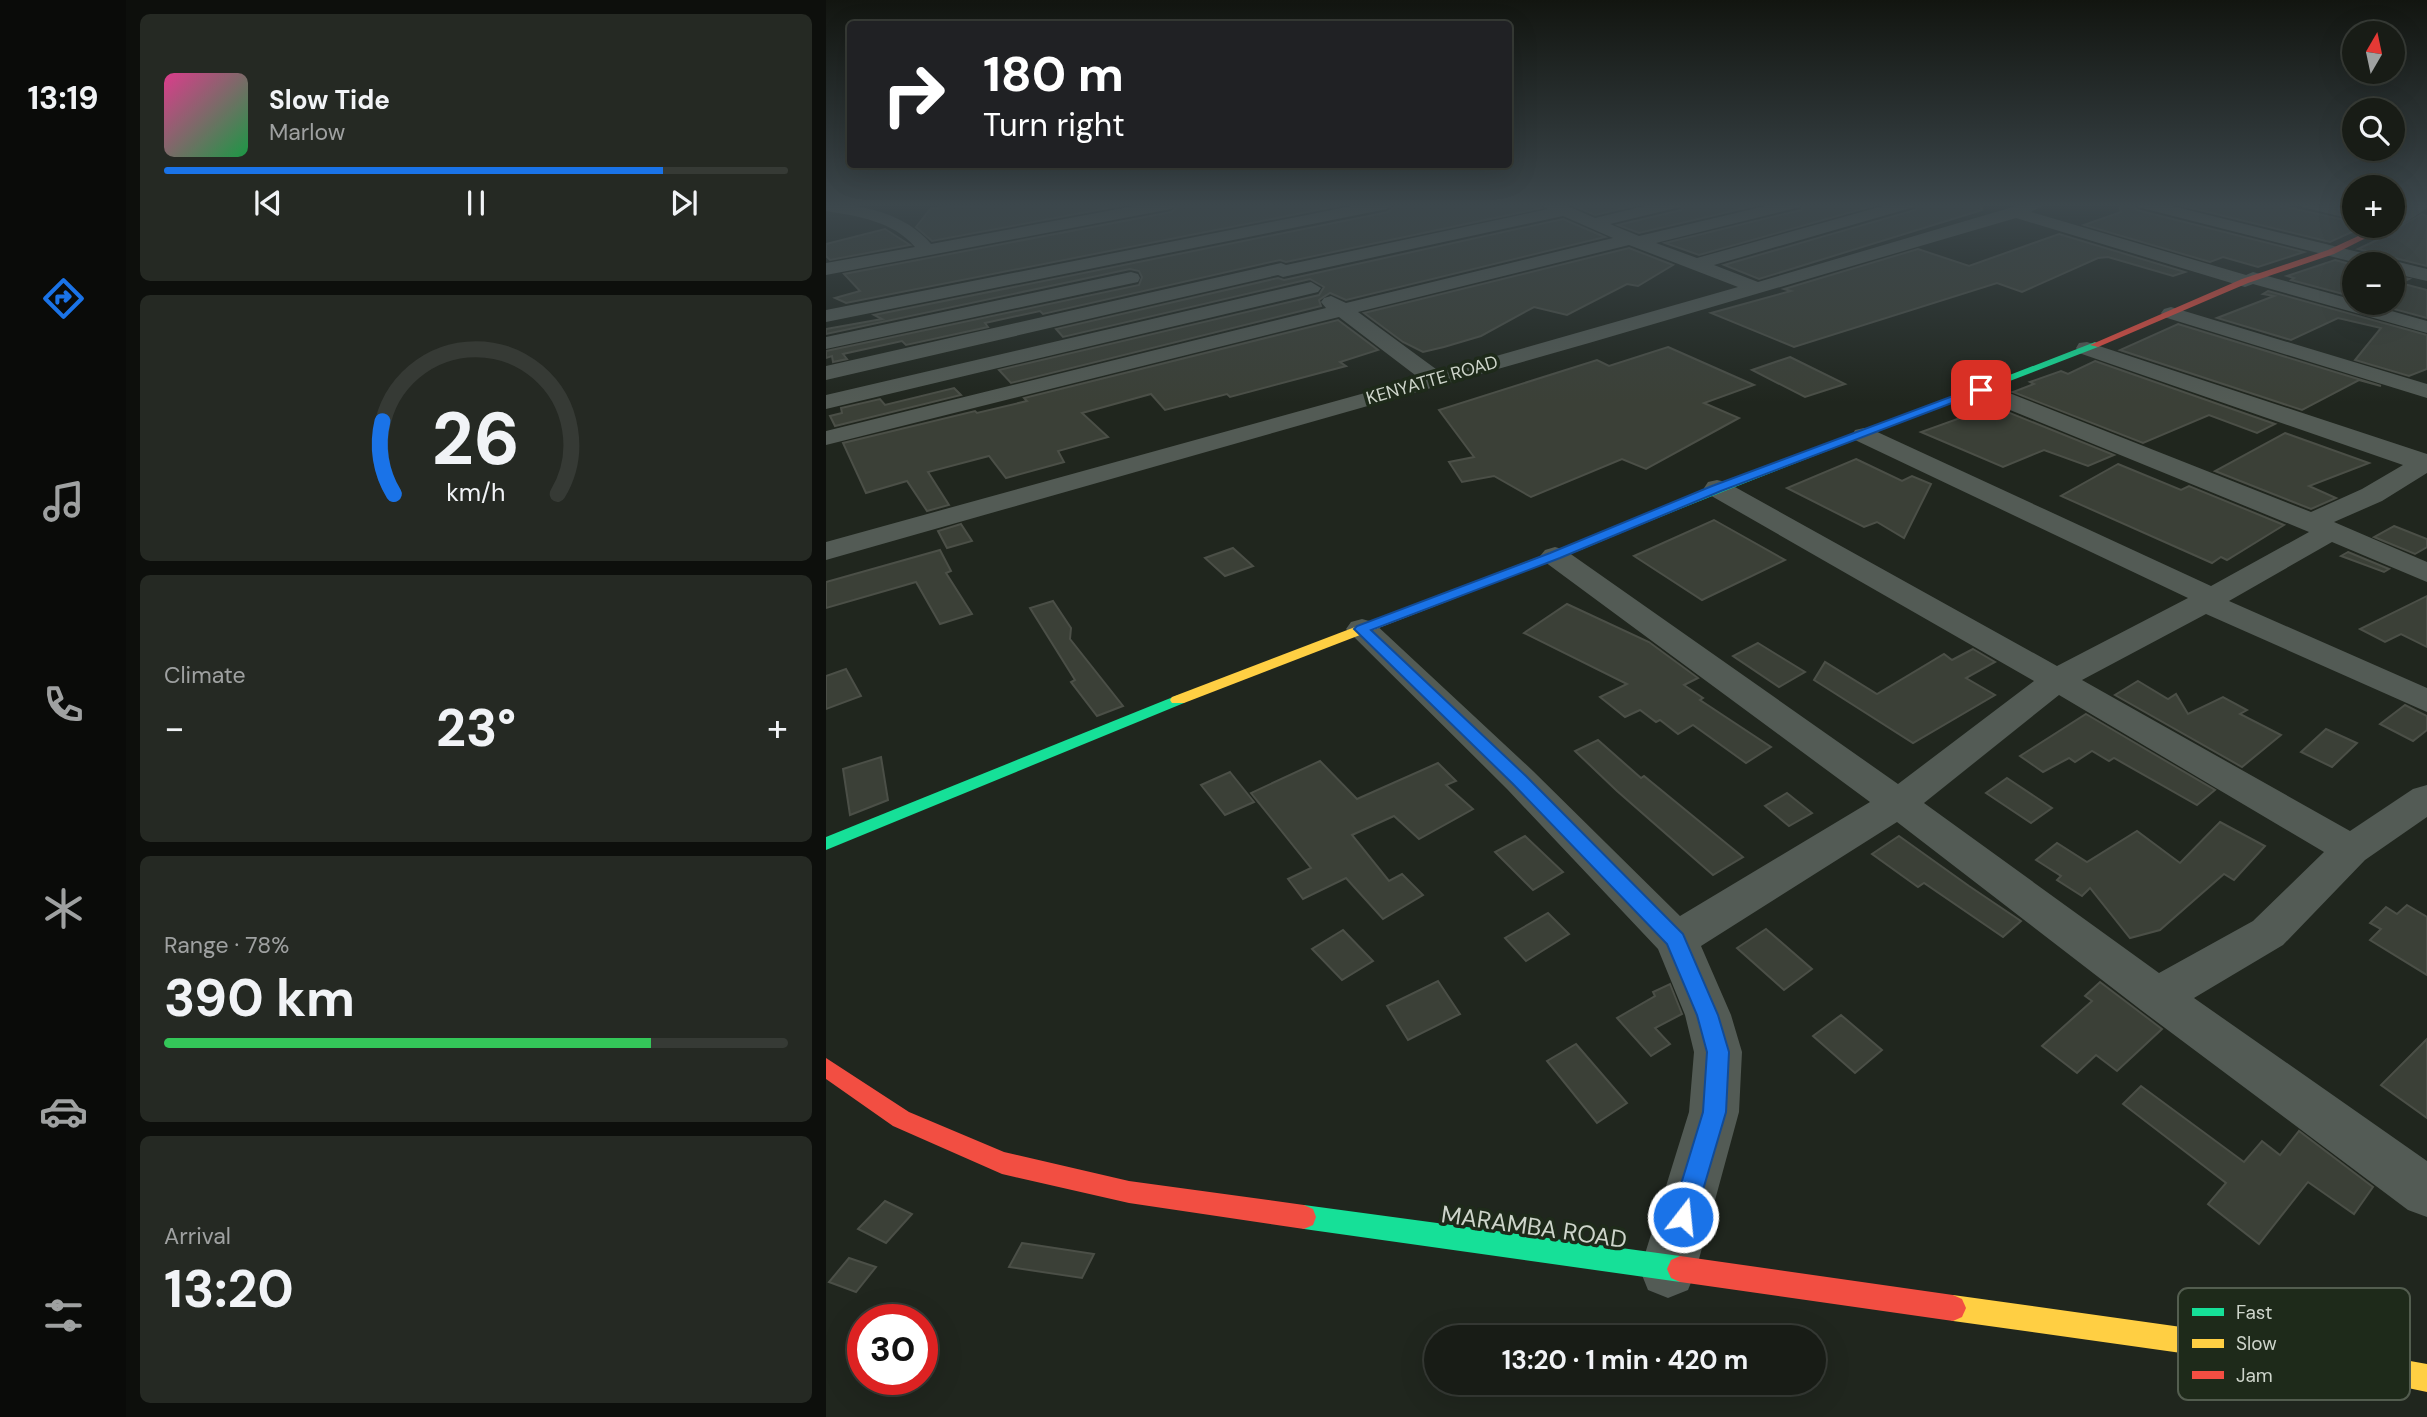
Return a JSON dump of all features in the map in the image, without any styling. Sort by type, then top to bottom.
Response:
[{"type":"street","points":[[826,316],[1027,270]]},
{"type":"street","points":[[826,373],[1281,270]]},
{"type":"street","points":[[1282,270],[1436,379]]},
{"type":"street","points":[[826,438],[1513,270]]},
{"type":"street","points":[[1712,270],[1757,288]]},
{"type":"street","name":"KENYATTE ROAD","points":[[826,551],[1817,270]]},
{"type":"street","points":[[2220,270],[2427,327]]},
{"type":"street","points":[[826,844],[1362,629],[1555,556],[1717,488],[1981,390],[2275,270]]},
{"type":"street","points":[[2406,270],[2427,275]]},
{"type":"street","points":[[826,343],[1145,275]]},
{"type":"street","points":[[826,402],[1311,288]]},
{"type":"street","points":[[2171,313],[2427,391]]},
{"type":"street","points":[[2087,348],[2426,463]]},
{"type":"street","points":[[1981,390],[2321,526],[2427,573]]},
{"type":"street","points":[[1864,435],[2209,600],[2422,692]]},
{"type":"street","points":[[1676,940],[1898,803],[2057,680],[2209,600],[2321,526],[2426,463]]},
{"type":"street","points":[[1717,488],[2351,850]]},
{"type":"street","points":[[1555,556],[1898,803],[2157,997],[2427,1192]]},
{"type":"street","points":[[1362,629],[1520,780],[1676,940],[1707,1015],[1718,1052],[1714,1112],[1668,1270]]},
{"type":"street","points":[[2157,997],[2268,933],[2351,850],[2427,798]]},
{"type":"street","name":"MARAMBA ROAD","points":[[826,1068],[901,1119],[1002,1163],[1129,1192],[2178,1340]]},
{"type":"building","points":[[864,270],[1013,270],[846,303],[835,298],[860,291],[844,274]]},
{"type":"building","points":[[1098,270],[1125,270],[826,334],[826,329],[882,319],[874,315]]},
{"type":"building","points":[[1135,270],[1236,270],[1043,314],[1040,311],[985,323],[988,327],[906,345],[902,341],[843,354],[847,359],[833,362],[832,356],[826,358],[826,351],[1139,285],[1142,277],[1139,271]]},
{"type":"building","points":[[1329,270],[1469,270],[1346,300],[1330,293],[1319,300],[1321,306],[1011,383],[999,370],[1319,295],[1324,287],[1310,279],[1063,337],[1056,329],[1278,278],[1284,280]]},
{"type":"building","points":[[1539,270],[1664,270],[1638,286],[1627,284],[1567,315],[1534,307],[1481,336],[1423,352],[1403,342],[1364,313]]},
{"type":"building","points":[[1737,270],[1788,270],[1759,279]]},
{"type":"building","points":[[1847,270],[2071,270],[2022,292],[1997,283],[1794,347],[1711,313],[1791,291],[1784,289]]},
{"type":"building","points":[[2153,270],[2185,272],[2173,276]]},
{"type":"building","points":[[2305,270],[2342,270],[2342,294],[2291,280],[2294,278],[2287,276]]},
{"type":"building","points":[[2405,284],[2427,290],[2427,318],[2405,312]]},
{"type":"building","points":[[2268,291],[2342,311],[2342,315],[2355,315],[2427,335],[2427,369],[2409,376],[2355,360],[2381,328],[2338,318],[2291,340],[2217,318],[2274,296],[2263,294]]},
{"type":"building","points":[[1338,320],[1378,350],[1340,362],[1346,366],[1230,397],[1227,394],[1165,410],[1151,394],[1082,413],[1108,437],[1058,451],[1064,462],[1006,478],[989,456],[928,472],[949,505],[927,511],[907,481],[866,493],[843,443],[1027,401],[1024,398]]},
{"type":"building","points":[[2178,324],[2381,386],[2359,380],[2302,410],[2120,350]]},
{"type":"building","points":[[1668,347],[1754,385],[1704,403],[1739,418],[1646,469],[1622,459],[1531,497],[1494,476],[1462,482],[1449,462],[1474,457],[1439,410],[1597,360],[1609,366]]},
{"type":"building","points":[[1790,357],[1845,384],[1805,397],[1752,370]]},
{"type":"building","points":[[2095,361],[2275,424],[2257,433],[2209,415],[2143,443],[2013,392],[2034,384],[2030,382],[2061,371],[2068,374]]},
{"type":"building","points":[[954,388],[961,395],[835,426],[830,416],[842,413],[841,408],[880,399],[885,405]]},
{"type":"building","points":[[1985,403],[2114,455],[2088,466],[2044,450],[2003,467],[1921,432],[1991,407],[1983,404]]},
{"type":"building","points":[[2285,433],[2369,463],[2309,486],[2336,498],[2311,509],[2215,471]]},
{"type":"building","points":[[1856,459],[1902,481],[1912,476],[1931,484],[1904,538],[1877,522],[1864,527],[1787,488]]},
{"type":"building","points":[[2118,464],[2181,490],[2189,486],[2284,525],[2227,560],[2221,557],[2212,563],[2061,496]]},
{"type":"building","points":[[1714,520],[1785,560],[1702,600],[1634,556]]},
{"type":"building","points":[[961,524],[972,541],[947,548],[938,531]]},
{"type":"building","points":[[2394,526],[2427,539],[2427,547],[2415,554],[2374,537]]},
{"type":"building","points":[[1233,548],[1253,566],[1225,576],[1205,558]]},
{"type":"building","points":[[940,550],[951,571],[946,573],[972,614],[940,624],[916,582],[826,608],[826,582]]},
{"type":"building","points":[[2348,552],[2389,569],[2384,572],[2341,556]]},
{"type":"building","points":[[2427,596],[2427,647],[2401,634],[2385,642],[2360,629]]},
{"type":"building","points":[[1053,601],[1071,628],[1070,639],[1123,706],[1097,716],[1071,682],[1075,680],[1030,608]]},
{"type":"building","points":[[1567,604],[1649,642],[1698,678],[1684,685],[1703,698],[1700,700],[1771,747],[1746,763],[1693,725],[1678,734],[1660,720],[1656,722],[1640,710],[1625,717],[1600,697],[1627,684],[1524,633]]},
{"type":"building","points":[[1758,643],[1805,672],[1779,687],[1733,656]]},
{"type":"building","points":[[1973,649],[1995,662],[1966,678],[1995,695],[1913,743],[1814,680],[1825,662],[1877,694],[1944,654],[1952,660]]},
{"type":"building","points":[[846,669],[861,696],[826,709],[826,676]]},
{"type":"building","points":[[2138,681],[2168,699],[2176,694],[2188,714],[2223,697],[2247,710],[2240,714],[2281,735],[2242,767],[2115,695]]},
{"type":"building","points":[[2405,705],[2427,716],[2427,730],[2413,741],[2380,724]]},
{"type":"building","points":[[2086,714],[2215,790],[2197,805],[2114,758],[2109,761],[2092,751],[2075,762],[2069,758],[2043,772],[2020,756]]},
{"type":"building","points":[[2326,729],[2357,743],[2332,767],[2301,752]]},
{"type":"building","points":[[1598,740],[1641,778],[1644,776],[1743,857],[1713,875],[1575,751]]},
{"type":"building","points":[[881,757],[888,800],[850,815],[843,769]]},
{"type":"building","points":[[1320,761],[1357,799],[1438,763],[1456,781],[1446,785],[1473,809],[1419,839],[1394,816],[1352,835],[1389,881],[1402,874],[1423,895],[1383,919],[1346,878],[1303,899],[1288,879],[1311,868],[1251,793]]},
{"type":"building","points":[[1230,772],[1254,802],[1225,815],[1201,785]]},
{"type":"building","points":[[2007,778],[2052,808],[2031,823],[1986,793]]},
{"type":"building","points":[[1787,793],[1812,813],[1789,826],[1765,806]]},
{"type":"building","points":[[2220,822],[2265,846],[2234,880],[2224,874],[2160,930],[2130,938],[2090,888],[2082,896],[2057,880],[2061,876],[2036,860],[2057,843],[2087,862],[2137,831],[2180,863]]},
{"type":"building","points":[[1525,836],[1563,872],[1533,890],[1495,852]]},
{"type":"building","points":[[1899,836],[2021,921],[2003,937],[1924,883],[1918,887],[1872,854]]},
{"type":"building","points":[[2407,905],[2427,917],[2427,975],[2370,940],[2381,929],[2370,923],[2386,907],[2397,914]]},
{"type":"building","points":[[1548,913],[1569,934],[1526,961],[1505,938]]},
{"type":"building","points":[[1766,929],[1812,969],[1784,990],[1737,948]]},
{"type":"building","points":[[1343,930],[1373,961],[1342,980],[1312,949]]},
{"type":"building","points":[[1438,981],[1460,1014],[1408,1040],[1387,1006]]},
{"type":"building","points":[[2100,982],[2162,1029],[2117,1071],[2096,1055],[2077,1073],[2042,1046],[2092,1001],[2085,996]]},
{"type":"building","points":[[1670,984],[1682,1014],[1655,1028],[1670,1044],[1651,1056],[1617,1018],[1655,996],[1653,992]]},
{"type":"building","points":[[1841,1015],[1882,1050],[1855,1073],[1813,1036]]},
{"type":"building","points":[[2427,1039],[2427,1118],[2381,1085]]},
{"type":"building","points":[[1576,1044],[1627,1103],[1597,1123],[1547,1061]]},
{"type":"building","points":[[2141,1086],[2244,1162],[2262,1141],[2280,1155],[2299,1131],[2373,1187],[2354,1214],[2308,1182],[2259,1244],[2208,1204],[2226,1183],[2123,1104]]},
{"type":"building","points":[[885,1201],[912,1214],[886,1243],[858,1229]]},
{"type":"building","points":[[1022,1243],[1094,1254],[1082,1278],[1009,1267]]},
{"type":"building","points":[[849,1258],[876,1267],[856,1292],[829,1282]]},
{"type":"traffic: fast","points":[[1578,546],[1717,488],[1864,435],[2095,345]]},
{"type":"traffic: fast","points":[[826,844],[1178,700]]},
{"type":"traffic: fast","points":[[1304,1217],[1680,1269]]},
{"type":"traffic: slow","points":[[1178,700],[1578,546]]},
{"type":"traffic: slow","points":[[1953,1308],[2178,1340]]},
{"type":"traffic: slow","points":[[2410,1375],[2427,1378]]},
{"type":"traffic: jam","points":[[2095,345],[2245,281],[2277,270]]},
{"type":"traffic: jam","points":[[826,1067],[901,1119],[1002,1163],[1129,1192],[1304,1217]]},
{"type":"traffic: jam","points":[[1680,1269],[1953,1308]]},
{"type":"route","points":[[1683,1217],[1714,1112],[1718,1052],[1707,1015],[1676,940],[1520,780],[1362,629],[1555,556],[1717,488],[1981,390]]}]
